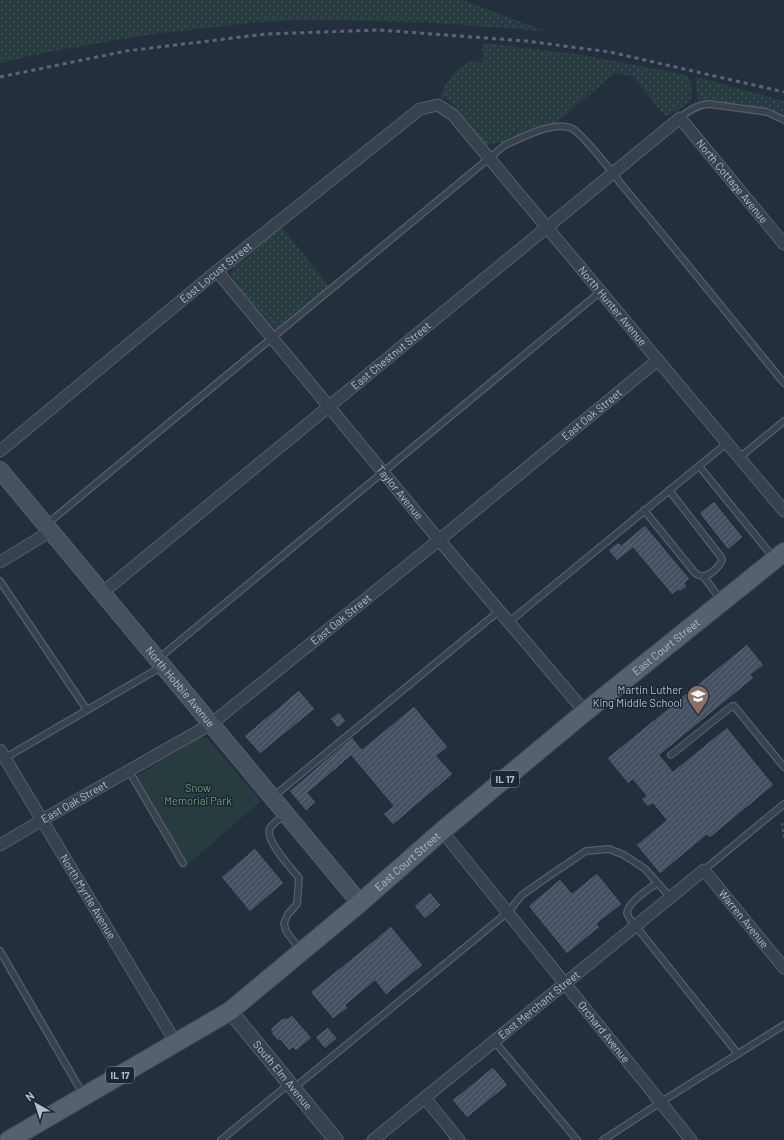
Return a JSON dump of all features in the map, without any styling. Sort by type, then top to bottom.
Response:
[{"type":"main road","name":"North Hobbie Avenue","points":[[0,470],[360,903]]},
{"type":"main road","name":"East Court Street","points":[[9,1140],[230,1011],[360,903],[442,830],[585,712],[780,556]]},
{"type":"street","name":"North Hunter Avenue","points":[[438,105],[453,115],[784,511]]},
{"type":"street","name":"East Locust Street","points":[[0,451],[217,271],[420,109],[438,105]]},
{"type":"street","name":"East Chestnut Street","points":[[102,593],[680,118]]},
{"type":"street","name":"North Cottage Avenue","points":[[680,118],[784,244]]},
{"type":"street","name":"Taylor Avenue","points":[[217,271],[439,540],[585,712]]},
{"type":"street","name":"East Oak Street","points":[[0,846],[42,820],[211,724],[439,540],[658,360]]},
{"type":"street","points":[[0,562],[48,528]]},
{"type":"street","name":"North Myrtle Avenue","points":[[2,754],[176,1043]]},
{"type":"street","name":"Orchard Avenue","points":[[442,830],[691,1140]]},
{"type":"street","name":"East Merchant Street","points":[[373,1140],[704,870]]},
{"type":"street","name":"Warren Avenue","points":[[704,870],[784,968]]},
{"type":"street","name":"South Elm Avenue","points":[[230,1011],[336,1140]]},
{"type":"street","points":[[425,1098],[459,1140]]},
{"type":"lane","points":[[680,118],[700,104],[709,104],[766,112],[784,120]]},
{"type":"lane","points":[[48,528],[272,338],[505,145],[548,128],[564,126],[574,128],[613,173],[784,383]]},
{"type":"lane","points":[[2,754],[86,710],[160,662],[383,472],[600,292]]},
{"type":"lane","points":[[739,458],[784,421]]},
{"type":"lane","points":[[508,622],[727,443]]},
{"type":"lane","points":[[699,466],[780,556]]},
{"type":"lane","points":[[669,490],[690,519],[717,551],[722,560],[721,564],[707,576],[703,576]]},
{"type":"lane","points":[[644,510],[695,573],[703,576],[722,602]]},
{"type":"lane","points":[[0,581],[86,710]]},
{"type":"lane","points":[[273,798],[499,611]]},
{"type":"lane","points":[[671,755],[732,706],[734,706],[784,766]]},
{"type":"lane","points":[[129,771],[183,863]]},
{"type":"lane","points":[[704,870],[784,804]]},
{"type":"lane","points":[[286,814],[270,829],[269,836],[276,849],[300,878],[297,904],[288,914],[284,923],[286,931],[302,952]]},
{"type":"lane","points":[[222,1140],[292,1086],[508,912],[522,895],[586,851],[609,849],[624,855],[645,870],[671,898]]},
{"type":"lane","points":[[657,883],[636,899],[628,909],[627,914],[738,1054]]},
{"type":"lane","points":[[0,951],[84,1096]]},
{"type":"lane","points":[[603,1140],[784,1025]]},
{"type":"lane","points":[[495,1042],[577,1140]]},
{"type":"path","points":[[782,823],[784,839]]},
{"type":"green space","points":[[463,0],[544,31],[423,22],[309,20],[258,22],[146,35],[49,52],[0,63],[0,1]]},
{"type":"green space","points":[[484,43],[583,55],[686,75],[690,79],[692,96],[690,101],[684,106],[666,117],[632,76],[615,73],[556,123],[541,126],[504,142],[486,145],[450,102],[446,98],[440,98],[446,83],[458,69],[471,61],[483,63],[482,46]]},
{"type":"green space","points":[[696,77],[784,101],[784,116],[770,110],[698,100]]},
{"type":"green space","points":[[282,227],[329,286],[274,331],[232,281],[231,273],[238,262]]},
{"type":"green space","name":"Snow Memorial Park","points":[[203,736],[207,738],[261,801],[188,864],[136,776]]},
{"type":"building","points":[[714,501],[743,537],[728,550],[699,513]]},
{"type":"building","points":[[645,525],[690,579],[685,583],[687,586],[680,592],[678,590],[672,595],[633,548],[617,561],[608,550],[618,542],[621,545]]},
{"type":"building","points":[[747,644],[764,665],[751,675],[754,678],[660,755],[673,771],[727,727],[774,785],[710,838],[707,835],[660,874],[636,845],[666,820],[653,804],[648,807],[641,799],[646,796],[633,780],[628,784],[607,758]]},
{"type":"building","points":[[299,690],[315,709],[260,754],[244,736]]},
{"type":"building","points":[[414,706],[448,747],[437,756],[453,774],[393,825],[383,814],[393,806],[351,756],[308,793],[316,802],[306,811],[289,791],[352,737],[362,749]]},
{"type":"building","points":[[339,712],[346,721],[338,728],[330,719]]},
{"type":"building","points":[[255,848],[284,883],[250,912],[221,877]]},
{"type":"building","points":[[597,873],[622,904],[597,924],[600,927],[567,954],[528,906],[560,879],[572,893]]},
{"type":"building","points":[[430,892],[441,905],[425,919],[414,906]]},
{"type":"building","points":[[391,926],[423,965],[386,995],[375,981],[346,1005],[348,1008],[333,1019],[310,992]]},
{"type":"building","points":[[292,1015],[312,1038],[296,1051],[293,1048],[289,1051],[280,1040],[278,1041],[271,1033],[272,1032],[270,1029],[283,1018],[289,1018]]},
{"type":"building","points":[[328,1027],[337,1038],[325,1049],[315,1037]]},
{"type":"building","points":[[493,1067],[508,1085],[467,1118],[452,1100]]},
{"type":"railway","points":[[0,77],[126,51],[266,34],[379,30],[526,41],[610,52],[784,92]]},
{"type":"place","name":"Martin Luther King Middle School","points":[[698,716]]}]
